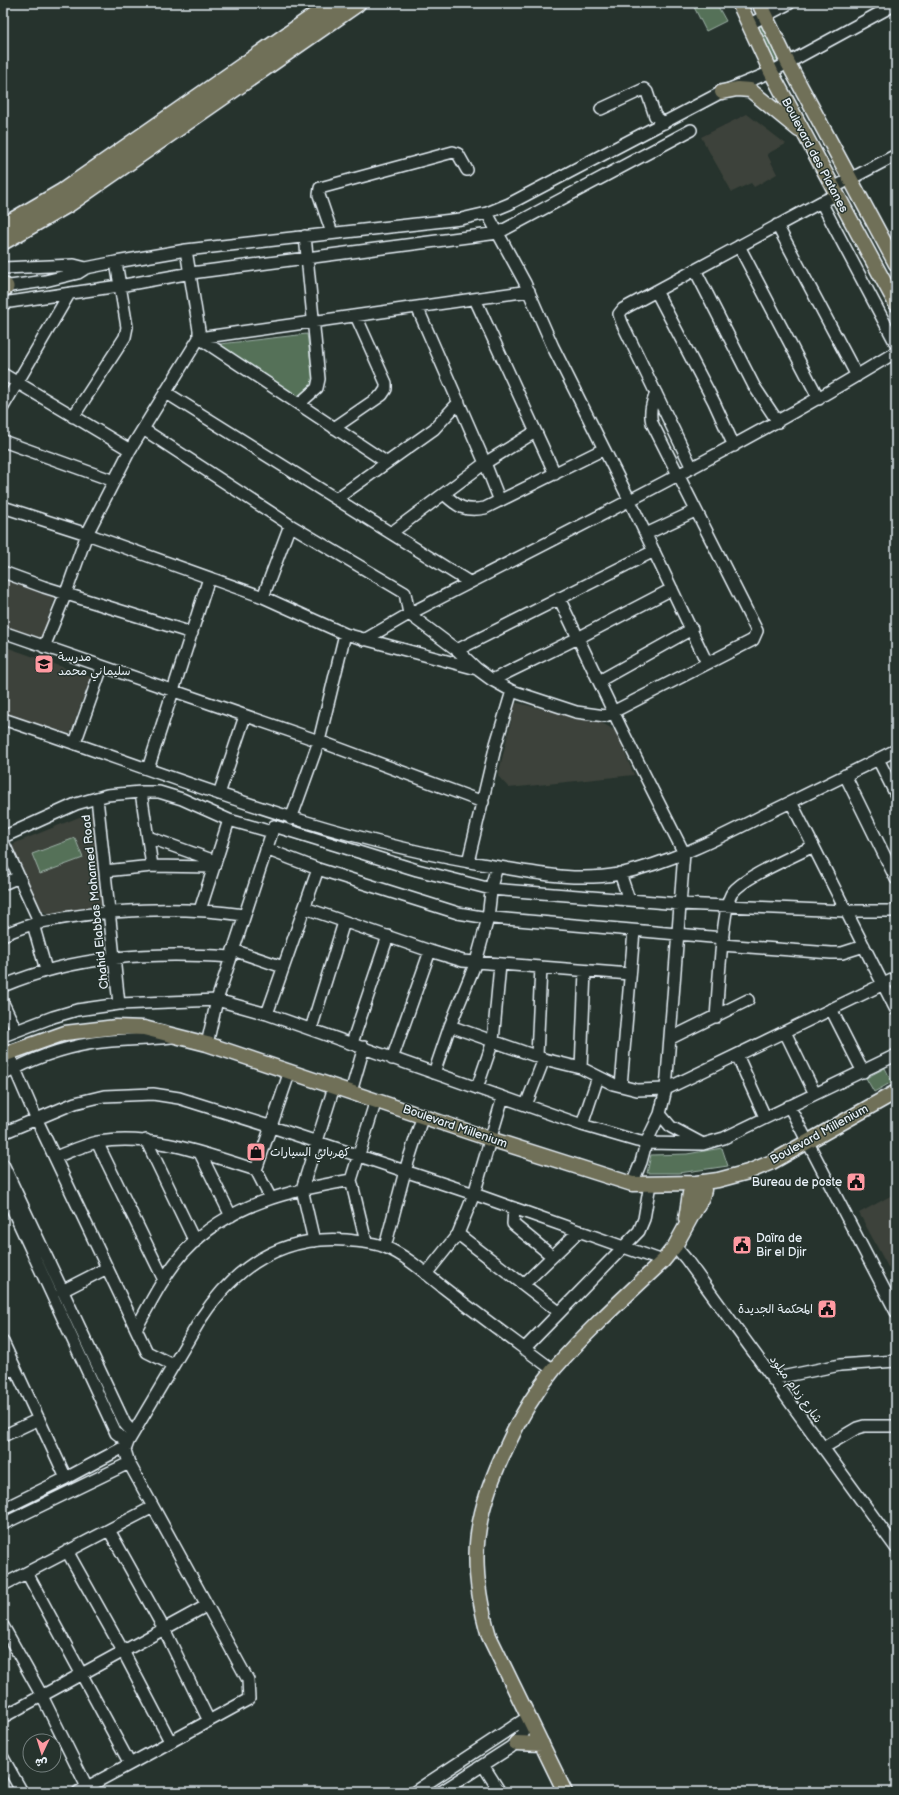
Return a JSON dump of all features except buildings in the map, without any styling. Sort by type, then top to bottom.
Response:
[{"type":"highway","points":[[3,227],[63,192],[334,3]]},
{"type":"highway","points":[[3,241],[69,203],[357,3]]},
{"type":"main road","name":"Boulevard des Platanes","points":[[739,3],[771,72],[896,304]]},
{"type":"main road","name":"Boulevard des Platanes","points":[[762,9],[788,63],[896,264]]},
{"type":"main road","points":[[722,92],[737,89],[750,90],[805,136]]},
{"type":"main road","name":"Boulevard Millenium","points":[[5,1054],[65,1033],[91,1029],[144,1028],[207,1044],[423,1115],[490,1139],[632,1184],[718,1180],[754,1169],[772,1162],[896,1092]]},
{"type":"main road","points":[[692,1208],[718,1180]]},
{"type":"main road","points":[[565,1792],[499,1658],[489,1636],[482,1613],[478,1589],[477,1541],[483,1506],[494,1471],[525,1410],[553,1370],[581,1340],[663,1261],[675,1246],[686,1226],[692,1208],[703,1194],[699,1182]]},
{"type":"main road","points":[[656,1184],[669,1186],[680,1194],[692,1208]]},
{"type":"main road","points":[[516,1743],[542,1744]]},
{"type":"street","points":[[750,24],[762,9],[790,3]]},
{"type":"street","points":[[3,291],[78,273],[86,268],[186,250],[461,219],[487,213],[509,204],[722,92],[771,72],[896,4]]},
{"type":"street","points":[[601,109],[644,89],[647,92],[655,116],[664,123]]},
{"type":"street","points":[[3,291],[69,294],[191,273],[498,233],[691,130]]},
{"type":"street","points":[[332,233],[319,195],[320,188],[453,152],[458,154],[467,170]]},
{"type":"street","points":[[692,468],[619,314],[623,309],[656,290],[821,202],[850,180],[896,155]]},
{"type":"street","points":[[821,202],[896,344]]},
{"type":"street","points":[[487,213],[528,291],[553,347],[629,499],[707,663]]},
{"type":"street","points":[[777,226],[857,376]]},
{"type":"street","points":[[299,404],[317,388],[319,379],[305,236]]},
{"type":"street","points":[[739,246],[819,399]]},
{"type":"street","points":[[44,648],[87,534],[130,450],[199,338],[191,273],[186,250]]},
{"type":"street","points":[[73,417],[125,337],[127,327],[116,262]]},
{"type":"street","points":[[3,268],[74,265],[86,268]]},
{"type":"street","points":[[695,270],[754,386],[778,422]]},
{"type":"street","points":[[656,290],[714,402],[734,446]]},
{"type":"street","points":[[199,338],[528,291]]},
{"type":"street","points":[[3,407],[69,294]]},
{"type":"street","points":[[475,299],[555,474]]},
{"type":"street","points":[[417,307],[459,402],[500,501]]},
{"type":"street","points":[[334,428],[382,395],[386,389],[386,383],[356,316]]},
{"type":"street","points":[[199,338],[386,462]]},
{"type":"street","points":[[364,640],[469,582],[734,446],[819,399],[896,352]]},
{"type":"street","points":[[3,374],[130,450]]},
{"type":"street","points":[[165,392],[469,582]]},
{"type":"street","points":[[143,429],[290,525],[405,593],[409,614],[457,650],[477,669],[492,680],[512,691],[576,712],[605,716],[753,640],[757,631],[652,423],[650,416],[656,393]]},
{"type":"street","points":[[336,499],[434,429],[459,402]]},
{"type":"street","points":[[391,534],[485,463],[535,432]]},
{"type":"street","points":[[3,441],[114,481]]},
{"type":"street","points":[[444,494],[463,509],[474,511],[500,501],[604,449]]},
{"type":"street","points":[[3,507],[87,534],[263,597],[345,634],[477,669]]},
{"type":"street","points":[[646,534],[696,511]]},
{"type":"street","points":[[263,597],[290,525]]},
{"type":"street","points":[[457,650],[654,551]]},
{"type":"street","points":[[3,572],[192,633]]},
{"type":"street","points":[[148,769],[209,578]]},
{"type":"street","points":[[492,680],[578,638],[672,589]]},
{"type":"street","points":[[559,598],[613,712],[684,853],[666,1089],[660,1114],[646,1143],[641,1162],[632,1184]]},
{"type":"street","points":[[599,681],[692,629]]},
{"type":"street","points":[[3,632],[44,648],[245,716],[483,802]]},
{"type":"street","points":[[291,819],[318,742],[345,634]]},
{"type":"street","points":[[75,743],[102,667]]},
{"type":"street","points":[[468,862],[503,717],[512,691]]},
{"type":"street","points":[[219,794],[245,716]]},
{"type":"street","points":[[3,719],[291,819],[384,844],[468,862],[559,877],[587,878],[620,874],[669,860],[896,750]]},
{"type":"street","points":[[878,759],[896,795]]},
{"type":"street","points":[[845,776],[896,879]]},
{"type":"street","points":[[141,792],[152,866]]},
{"type":"street","points":[[3,837],[76,804],[107,794],[159,792],[182,799],[229,820],[273,829],[417,870],[491,889],[680,904],[846,911],[896,911]]},
{"type":"street","name":"Chahid Elabbas Mohamed Road","points":[[97,798],[119,1004]]},
{"type":"street","points":[[791,802],[896,1010]]},
{"type":"street","points":[[207,1044],[217,1000],[266,849],[279,814]]},
{"type":"street","points":[[200,910],[229,820]]},
{"type":"street","points":[[148,837],[214,864]]},
{"type":"street","points":[[3,842],[19,877],[37,923],[46,970]]},
{"type":"street","points":[[716,1017],[722,941],[730,894],[749,879],[813,846]]},
{"type":"street","points":[[266,849],[318,869],[458,913],[488,918],[678,935],[831,953],[842,953],[864,946]]},
{"type":"street","points":[[105,870],[152,866],[214,864]]},
{"type":"street","points":[[434,1073],[450,1026],[476,962],[488,918],[491,889],[497,867]]},
{"type":"street","points":[[267,1014],[318,869]]},
{"type":"street","points":[[620,874],[629,900]]},
{"type":"street","points":[[3,884],[19,877]]},
{"type":"street","points":[[305,908],[463,961],[630,974]]},
{"type":"street","points":[[3,935],[37,923],[109,913],[200,910],[244,915]]},
{"type":"street","points":[[311,1029],[344,922]]},
{"type":"street","points":[[621,1086],[634,931]]},
{"type":"street","points":[[352,1043],[388,936]]},
{"type":"street","points":[[392,1059],[430,951]]},
{"type":"street","points":[[3,986],[46,970],[114,958],[232,954],[284,967]]},
{"type":"street","points":[[477,1088],[493,1041],[500,965]]},
{"type":"street","points":[[526,1105],[540,1058],[541,967]]},
{"type":"street","points":[[581,1068],[585,971]]},
{"type":"street","points":[[450,1026],[540,1058],[581,1068],[598,1077],[621,1086],[637,1090],[666,1089],[896,978]]},
{"type":"street","points":[[3,1036],[16,1030],[77,1010],[119,1004],[217,1000],[267,1014],[364,1047],[392,1059],[503,1096],[582,1125],[646,1143],[703,1144],[735,1133],[765,1117],[863,1072],[896,1054]]},
{"type":"street","points":[[671,1038],[748,1000]]},
{"type":"street","points":[[3,1003],[16,1030]]},
{"type":"street","points":[[831,1009],[863,1072]]},
{"type":"street","points":[[785,1032],[815,1094]]},
{"type":"street","points":[[3,1075],[15,1068],[68,1048],[94,1043],[177,1036]]},
{"type":"street","points":[[351,1092],[364,1047]]},
{"type":"street","points":[[5,1054],[15,1068],[36,1118],[147,1352],[173,1365]]},
{"type":"street","points":[[737,1054],[765,1117]]},
{"type":"street","points":[[256,1170],[290,1071]]},
{"type":"street","points":[[582,1125],[598,1077]]},
{"type":"street","points":[[314,1241],[302,1189],[334,1086]]},
{"type":"street","points":[[3,1133],[75,1103],[104,1096],[153,1094],[179,1098],[316,1141],[474,1194],[625,1246],[663,1261]]},
{"type":"street","points":[[426,1274],[458,1234],[474,1194],[503,1096]]},
{"type":"street","points":[[366,1242],[351,1180],[376,1100]]},
{"type":"street","points":[[789,1106],[896,1312]]},
{"type":"street","points":[[660,1114],[671,1127],[703,1144]]},
{"type":"street","points":[[385,1247],[405,1171],[423,1115]]},
{"type":"street","points":[[55,1157],[98,1142],[146,1140],[200,1153],[256,1170],[270,1197]]},
{"type":"street","points":[[146,1140],[195,1242]]},
{"type":"street","points":[[98,1142],[164,1280]]},
{"type":"street","points":[[200,1153],[231,1216]]},
{"type":"street","points":[[3,1164],[116,1433],[129,1440]]},
{"type":"street","points":[[136,1329],[164,1280],[185,1252],[195,1242],[231,1216],[270,1197],[302,1189],[351,1180]]},
{"type":"street","points":[[524,1349],[639,1231],[656,1184]]},
{"type":"street","points":[[3,1189],[50,1278],[62,1291],[125,1424],[129,1440]]},
{"type":"street","points":[[514,1208],[513,1224],[552,1256]]},
{"type":"street","points":[[524,1284],[579,1231]]},
{"type":"street","points":[[458,1234],[559,1312]]},
{"type":"street","points":[[3,1627],[42,1696],[83,1789],[249,1699],[250,1688],[248,1680],[152,1507],[126,1455],[129,1440],[173,1365],[215,1298],[228,1283],[243,1271],[274,1252],[314,1241],[340,1240],[366,1242],[385,1247],[426,1274],[553,1370]]},
{"type":"street","name":"شارع زدام ميلود","points":[[675,1246],[896,1548]]},
{"type":"street","points":[[62,1291],[107,1268]]},
{"type":"street","points":[[3,1342],[66,1478]]},
{"type":"street","points":[[772,1379],[840,1365],[896,1361]]},
{"type":"street","points":[[3,1373],[15,1368]]},
{"type":"street","points":[[3,1436],[39,1420]]},
{"type":"street","points":[[823,1448],[857,1428],[864,1426],[896,1426]]},
{"type":"street","points":[[3,1509],[66,1478],[129,1440]]},
{"type":"street","points":[[3,1524],[129,1463]]},
{"type":"street","points":[[3,1585],[152,1507]]},
{"type":"street","points":[[109,1530],[164,1629],[209,1721]]},
{"type":"street","points":[[67,1551],[123,1651],[170,1741]]},
{"type":"street","points":[[27,1572],[130,1764]]},
{"type":"street","points":[[3,1717],[206,1606]]},
{"type":"street","points":[[442,1792],[516,1743],[529,1719]]},
{"type":"street","points":[[414,1792],[529,1719]]},
{"type":"street","points":[[3,1758],[22,1792]]},
{"type":"street","points":[[483,1765],[500,1792]]},
{"type":"shaded area","points":[[747,114],[786,144],[767,154],[777,174],[754,187],[751,183],[732,192],[701,137]]},
{"type":"shaded area","points":[[3,579],[55,598],[40,641],[3,628]]},
{"type":"shaded area","points":[[3,646],[91,677],[70,734],[3,712]]},
{"type":"shaded area","points":[[518,703],[602,723],[616,731],[634,775],[509,788],[498,776],[515,704]]},
{"type":"shaded area","points":[[94,811],[104,905],[51,915],[44,912],[36,903],[13,847],[15,843]]},
{"type":"shaded area","points":[[896,1193],[896,1282],[859,1213]]},
{"type":"green space","points":[[692,3],[716,3],[726,21],[706,31]]},
{"type":"green space","points":[[764,21],[783,58],[772,63],[754,27]]},
{"type":"green space","points":[[307,334],[313,377],[311,387],[295,402],[220,344]]},
{"type":"green space","points":[[75,838],[83,858],[40,874],[32,854]]},
{"type":"green space","points":[[885,1068],[892,1082],[874,1092],[866,1078]]},
{"type":"green space","points":[[722,1148],[728,1166],[679,1173],[647,1173],[651,1155],[687,1154]]},
{"type":"place","name":"مدرسة سليماني محمد","points":[[44,664]]},
{"type":"place","name":"كهربائي السيارات","points":[[256,1152]]},
{"type":"place","name":"Bureau de poste","points":[[856,1182]]},
{"type":"place","name":"Daïra de Bir el Djir","points":[[742,1245]]},
{"type":"place","name":"المحكمة الجديدة","points":[[827,1309]]}]
